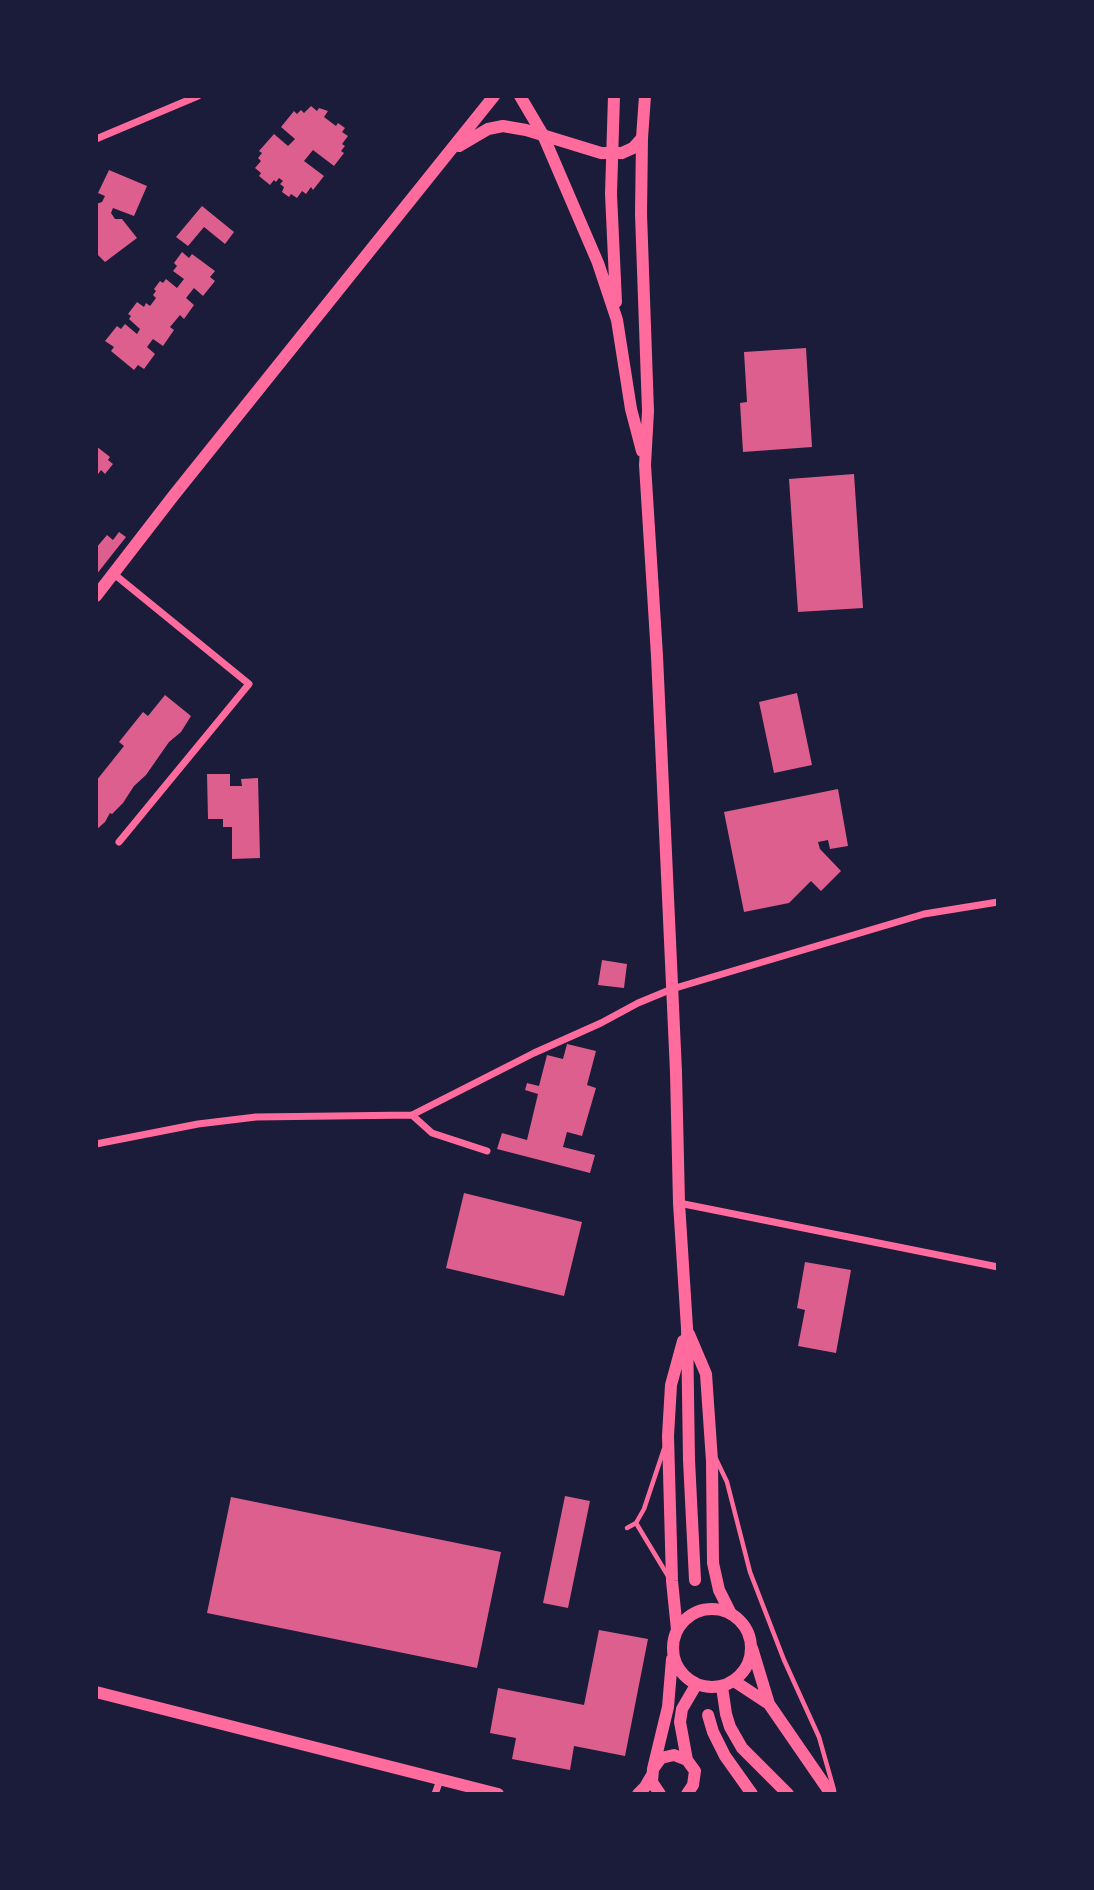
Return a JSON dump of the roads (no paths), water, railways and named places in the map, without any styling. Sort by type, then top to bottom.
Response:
[{"type":"main road","points":[[96,596],[173,495],[494,96]]},
{"type":"main road","points":[[520,96],[543,135],[595,254],[617,320]]},
{"type":"main road","points":[[614,96],[612,239],[617,320],[631,409],[645,465]]},
{"type":"main road","points":[[645,96],[642,138],[642,257],[648,411],[645,465],[657,656],[672,989],[695,1580]]},
{"type":"main road","points":[[450,151],[488,129],[503,126],[601,153],[622,153],[633,148],[642,138]]},
{"type":"main road","points":[[677,1630],[672,1581],[668,1436],[671,1385],[687,1328]]},
{"type":"main road","points":[[687,1328],[706,1374],[711,1448],[713,1563],[719,1590],[732,1614],[748,1633],[769,1704],[820,1780],[833,1794]]},
{"type":"main road","points":[[660,1794],[654,1788],[652,1772],[668,1707],[673,1642],[677,1630],[684,1620],[707,1609],[732,1614]]},
{"type":"main road","points":[[673,1655],[684,1677],[696,1685],[709,1688],[728,1684],[744,1672],[750,1659],[751,1646]]},
{"type":"main road","points":[[728,1684],[769,1704]]},
{"type":"main road","points":[[728,1684],[726,1714],[730,1727],[742,1748],[788,1794]]},
{"type":"main road","points":[[687,1760],[680,1722],[682,1709],[696,1685]]},
{"type":"main road","points":[[96,1692],[498,1794]]},
{"type":"main road","points":[[708,1715],[725,1756],[752,1794]]},
{"type":"main road","points":[[638,1794],[645,1787],[661,1758],[667,1756],[681,1756],[692,1765],[694,1785],[687,1794]]},
{"type":"street","points":[[96,139],[198,96]]},
{"type":"street","points":[[114,574],[249,684],[119,842]]},
{"type":"street","points":[[96,1144],[198,1124],[256,1117],[412,1115],[534,1053],[672,989],[924,914],[998,902]]},
{"type":"street","points":[[412,1115],[432,1133],[487,1152]]},
{"type":"street","points":[[679,1203],[998,1267]]},
{"type":"street","points":[[435,1794],[440,1780]]},
{"type":"lane","points":[[627,1528],[636,1523],[644,1509],[668,1436]]},
{"type":"lane","points":[[711,1448],[727,1482],[750,1572],[784,1660],[819,1737],[833,1794]]},
{"type":"lane","points":[[636,1523],[672,1581]]}]
